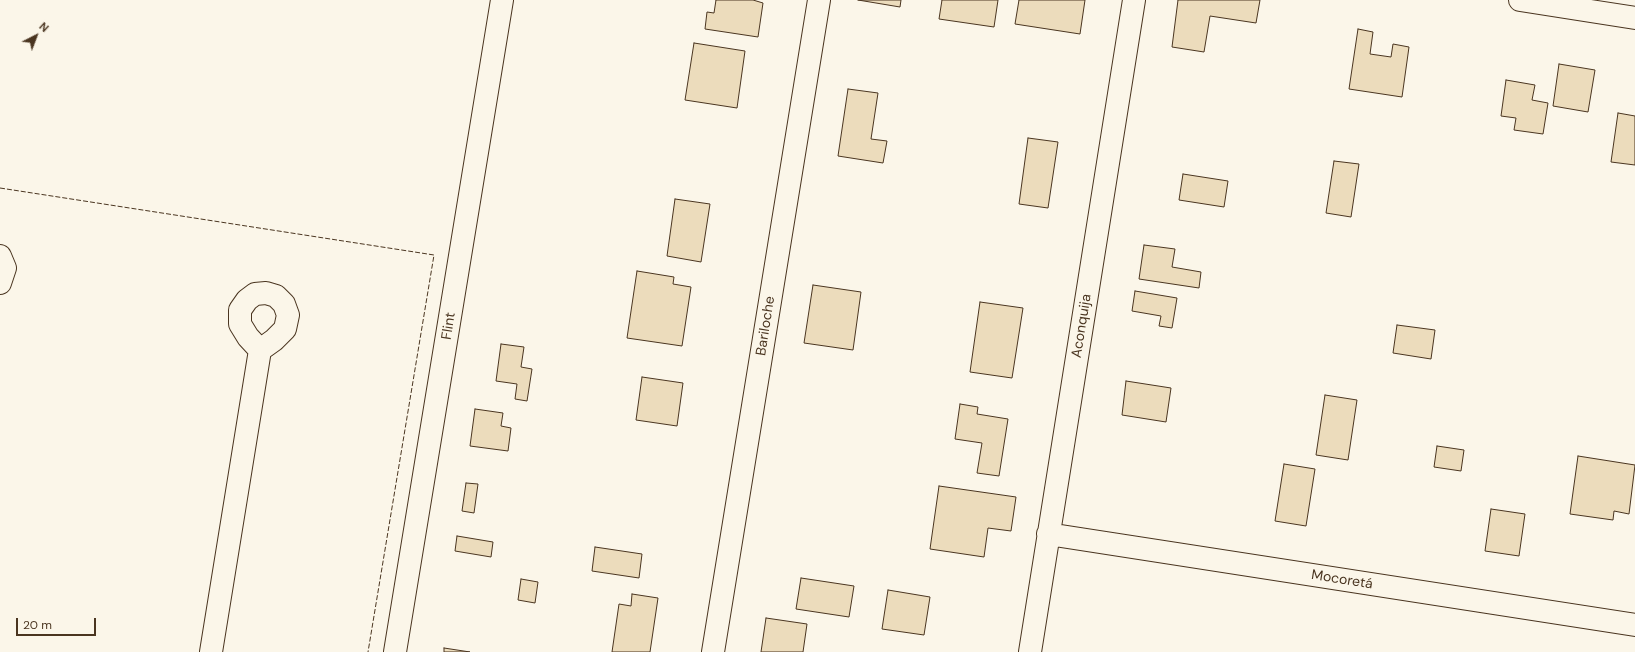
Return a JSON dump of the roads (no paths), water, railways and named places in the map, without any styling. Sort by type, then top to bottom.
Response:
[{"type":"street","name":"Flint","points":[[395,652],[502,0]]},
{"type":"street","name":"Bariloche","points":[[713,652],[819,0]]},
{"type":"street","name":"Aconquija","points":[[1030,652],[1134,0]]},
{"type":"street","points":[[1520,0],[1635,18]]},
{"type":"street","points":[[0,256],[5,268],[0,283]]},
{"type":"street","points":[[211,652],[260,350]]},
{"type":"street","name":"Mocoretá","points":[[1048,534],[1635,625]]}]
